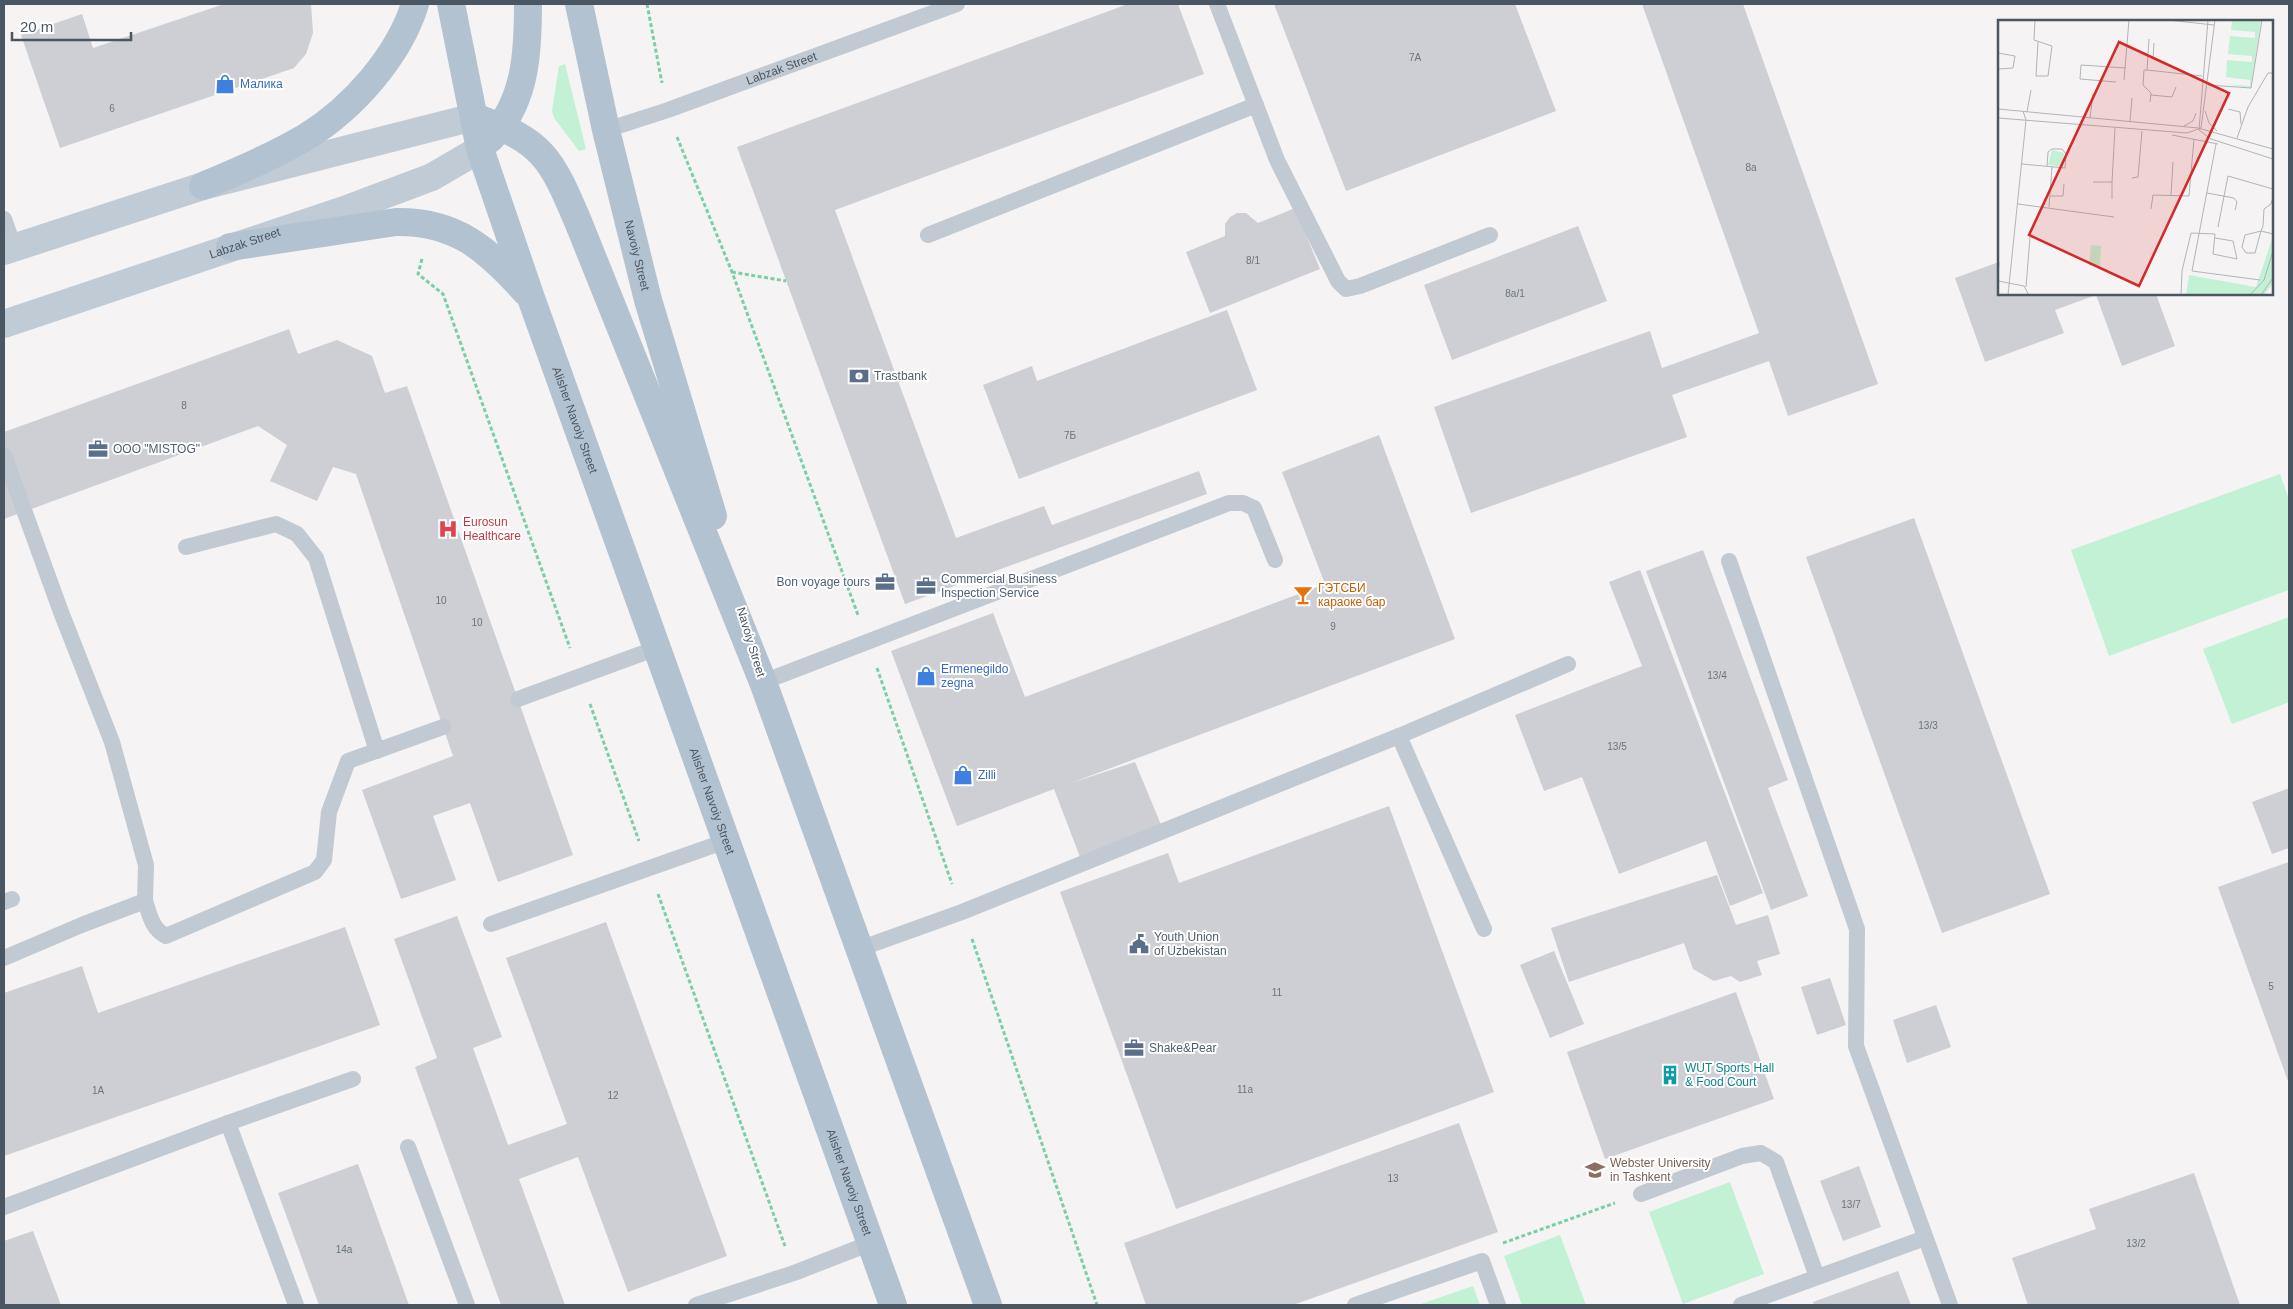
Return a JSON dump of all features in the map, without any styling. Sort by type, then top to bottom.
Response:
[{"type":"main road","points":[[203,186],[258,162],[307,136],[349,102],[386,62],[406,29],[415,4]]},
{"type":"main road","points":[[451,4],[480,149],[531,298]]},
{"type":"main road","points":[[480,149],[502,127],[512,109],[522,82],[527,46],[528,4]]},
{"type":"main road","name":"Navoiy Street","points":[[579,4],[606,130],[648,300],[763,682]]},
{"type":"main road","points":[[9,249],[203,186],[474,117]]},
{"type":"main road","name":"Navoiy Street","points":[[474,117],[502,127],[532,144],[547,159],[559,177],[763,682]]},
{"type":"main road","name":"Labzak Street","points":[[4,324],[344,210],[432,177],[480,149]]},
{"type":"main road","points":[[230,247],[396,222],[417,222],[436,225],[456,233],[492,257],[531,298]]},
{"type":"main road","name":"Alisher Navoiy Street","points":[[531,298],[893,1305]]},
{"type":"main road","points":[[763,682],[988,1305]]},
{"type":"lane","name":"Labzak Street","points":[[606,130],[677,107],[957,4]]},
{"type":"lane","points":[[1217,4],[1277,160],[1338,281],[1346,289],[1360,286],[1490,235]]},
{"type":"lane","points":[[928,235],[1256,105]]},
{"type":"lane","points":[[4,219],[9,249]]},
{"type":"lane","points":[[4,455],[61,612],[112,742],[146,865],[145,901],[152,922],[159,932],[166,936],[315,872],[324,860],[329,812],[348,761],[443,727]]},
{"type":"lane","points":[[763,682],[1228,503],[1243,503],[1254,508],[1275,560]]},
{"type":"lane","points":[[186,547],[276,524],[298,534],[316,558],[377,751]]},
{"type":"lane","points":[[1729,561],[1857,929],[1856,1046],[1924,1238],[1950,1305]]},
{"type":"lane","points":[[518,699],[656,648]]},
{"type":"lane","points":[[859,949],[962,912],[1399,736],[1568,664]]},
{"type":"lane","points":[[1399,736],[1484,929]]},
{"type":"lane","points":[[491,924],[726,841]]},
{"type":"lane","points":[[4,958],[84,924],[145,901]]},
{"type":"lane","points":[[4,1207],[228,1123],[353,1079]]},
{"type":"lane","points":[[228,1123],[296,1305]]},
{"type":"lane","points":[[408,1146],[467,1305]]},
{"type":"lane","points":[[1641,1194],[1742,1156],[1761,1153],[1776,1162],[1817,1277]]},
{"type":"lane","points":[[1741,1305],[1924,1238]]},
{"type":"lane","points":[[696,1305],[794,1273],[871,1243]]},
{"type":"lane","points":[[1355,1305],[1482,1261],[1498,1305]]},
{"type":"path","points":[[732,272],[786,281]]},
{"type":"path","points":[[418,274],[443,294],[794,1273]]},
{"type":"path","points":[[1500,1244],[1641,1194]]},
{"type":"green space","points":[[565,64],[586,149],[579,151],[554,118],[552,111],[559,66]]},
{"type":"green space","points":[[2280,474],[2289,500],[2289,590],[2109,656],[2071,550]]},
{"type":"green space","points":[[2289,617],[2289,702],[2232,724],[2203,649]]},
{"type":"green space","points":[[1730,1182],[1764,1274],[1683,1304],[1649,1212]]},
{"type":"green space","points":[[1560,1235],[1586,1305],[1522,1305],[1504,1256]]},
{"type":"green space","points":[[1473,1286],[1480,1305],[1418,1305]]},
{"type":"building","points":[[224,4],[311,4],[313,33],[306,54],[294,68],[60,148],[21,35],[82,14],[93,48]]},
{"type":"building","name":"Trastbank","points":[[1128,4],[1178,4],[1204,74],[835,210],[956,538],[1044,506],[1052,525],[1199,471],[1207,494],[905,604],[737,147]]},
{"type":"building","points":[[1274,4],[1515,4],[1556,111],[1346,191]]},
{"type":"building","points":[[1642,4],[1743,4],[1878,384],[1788,416],[1769,361],[1672,395],[1687,437],[1471,513],[1434,407],[1650,331],[1662,368],[1759,333]]},
{"type":"building","points":[[1295,208],[1320,269],[1210,313],[1186,252],[1225,236],[1225,224],[1230,217],[1237,213],[1246,213],[1258,223]]},
{"type":"building","points":[[1578,226],[1607,301],[1452,360],[1424,285]]},
{"type":"building","points":[[1998,262],[1998,295],[2096,295],[2055,310],[2064,333],[1985,362],[1955,278]]},
{"type":"building","points":[[2096,295],[2156,295],[2175,346],[2122,366]]},
{"type":"building","points":[[1227,310],[1257,390],[1019,479],[983,385],[1032,366],[1037,381]]},
{"type":"building","points":[[289,329],[298,354],[337,340],[372,356],[385,393],[407,386],[573,855],[498,882],[470,803],[433,816],[456,880],[401,899],[362,790],[453,756],[356,474],[333,467],[317,501],[270,481],[287,445],[258,426],[4,519],[4,432]]},
{"type":"building","points":[[1379,435],[1455,639],[1071,783],[1135,762],[1162,827],[1080,857],[1054,789],[957,826],[891,651],[993,613],[1025,697],[1325,584],[1282,472]]},
{"type":"building","points":[[1914,518],[2050,894],[1942,933],[1806,557]]},
{"type":"building","points":[[1703,550],[1788,780],[1768,788],[1808,896],[1771,910],[1646,571]]},
{"type":"building","points":[[1640,570],[1763,893],[1730,906],[1706,841],[1619,874],[1582,777],[1544,791],[1515,715],[1642,666],[1609,582]]},
{"type":"building","points":[[2289,788],[2289,848],[2272,854],[2252,802]]},
{"type":"building","points":[[1389,806],[1494,1092],[1176,1209],[1060,892],[1168,853],[1179,883]]},
{"type":"building","points":[[2289,862],[2289,1084],[2218,887]]},
{"type":"building","points":[[1717,875],[1736,925],[1768,915],[1780,954],[1757,961],[1762,975],[1740,982],[1731,976],[1714,981],[1693,969],[1684,943],[1569,982],[1551,928]]},
{"type":"building","points":[[457,916],[502,1037],[473,1048],[508,1145],[567,1124],[506,958],[606,922],[727,1256],[628,1292],[578,1157],[519,1179],[565,1305],[501,1305],[415,1067],[437,1058],[394,939]]},
{"type":"building","points":[[345,927],[380,1025],[4,1156],[4,993],[82,966],[98,1013]]},
{"type":"building","points":[[1554,951],[1584,1024],[1550,1038],[1520,965]]},
{"type":"building","points":[[1830,978],[1846,1025],[1817,1035],[1801,987]]},
{"type":"building","name":"WUT Sports Hall & Food Court","points":[[1736,992],[1774,1099],[1605,1159],[1567,1052]]},
{"type":"building","points":[[1936,1005],[1951,1047],[1907,1063],[1893,1020]]},
{"type":"building","points":[[1459,1123],[1498,1232],[1293,1305],[1146,1305],[1124,1243]]},
{"type":"building","points":[[358,1164],[409,1305],[319,1305],[278,1193]]},
{"type":"building","points":[[1859,1166],[1881,1227],[1843,1241],[1820,1181]]},
{"type":"building","points":[[2194,1173],[2240,1305],[2028,1305],[2012,1258],[2096,1229],[2089,1209]]},
{"type":"building","points":[[33,1231],[61,1305],[4,1305],[4,1241]]},
{"type":"building","points":[[1898,1271],[1911,1305],[1814,1305],[1813,1302]]},
{"type":"place","name":"Малика","points":[[225,84]]},
{"type":"place","name":"Trastbank","points":[[859,376]]},
{"type":"place","name":"ООО \"MISTOG\"","points":[[98,449]]},
{"type":"place","name":"Eurosun Healthcare","points":[[448,529]]},
{"type":"place","name":"Bon voyage tours","points":[[885,582]]},
{"type":"place","name":"Commercial Business Inspection Service","points":[[926,586]]},
{"type":"place","name":"ГЭТСБИ караоке бар","points":[[1303,595]]},
{"type":"place","name":"Ermenegildo zegna","points":[[926,676]]},
{"type":"place","name":"Zilli","points":[[963,775]]},
{"type":"place","name":"Youth Union of Uzbekistan","points":[[1139,944]]},
{"type":"place","name":"Shake&Pear","points":[[1134,1048]]},
{"type":"place","name":"WUT Sports Hall & Food Court","points":[[1670,1075]]},
{"type":"place","name":"Webster University in Tashkent","points":[[1595,1170]]}]
